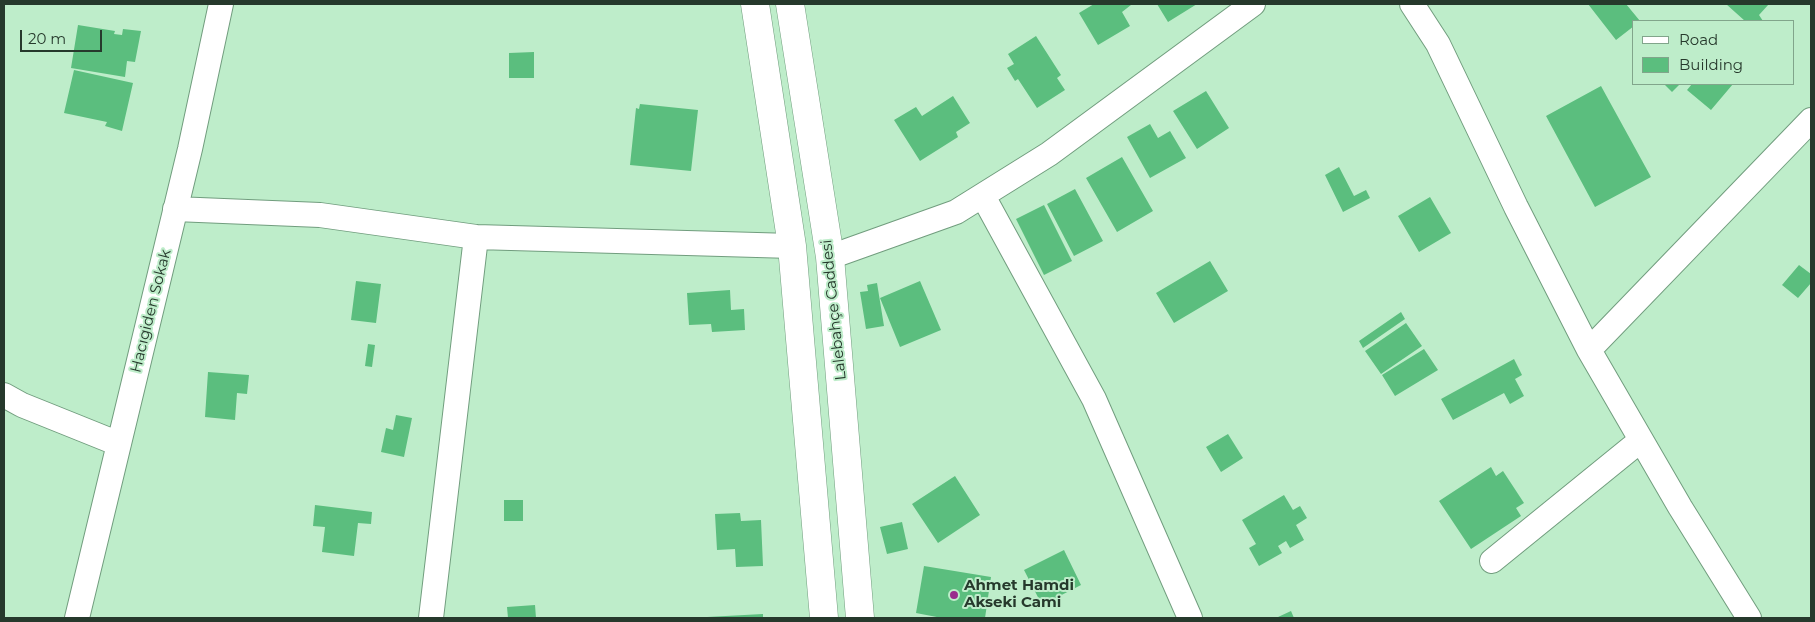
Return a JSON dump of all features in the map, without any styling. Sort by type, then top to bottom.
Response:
[{"type":"street","name":"Hacıgiden Sokak","points":[[77,618],[175,209],[221,4]]},
{"type":"street","points":[[755,4],[792,246],[824,618]]},
{"type":"street","name":"Lalebahçe Caddesi","points":[[790,4],[830,257],[860,618]]},
{"type":"street","points":[[830,257],[956,212],[983,196],[1049,154],[1253,4]]},
{"type":"street","points":[[1412,4],[1438,44],[1516,207],[1589,350],[1749,618]]},
{"type":"street","points":[[1589,350],[1811,120]]},
{"type":"street","points":[[983,196],[1094,399],[1190,618]]},
{"type":"street","points":[[175,209],[320,215],[476,237],[792,246]]},
{"type":"street","points":[[431,618],[476,237]]},
{"type":"street","points":[[4,395],[22,405],[119,444]]},
{"type":"street","points":[[1492,561],[1641,440]]},
{"type":"building","points":[[1094,4],[1130,4],[1122,12],[1130,26],[1098,45],[1079,13]]},
{"type":"building","points":[[1157,4],[1197,4],[1168,22]]},
{"type":"building","points":[[1588,4],[1626,4],[1639,20],[1632,20],[1632,28],[1616,40]]},
{"type":"building","points":[[1726,4],[1769,4],[1759,15],[1762,20],[1744,20]]},
{"type":"building","points":[[78,25],[115,31],[114,34],[122,35],[123,29],[141,31],[135,62],[127,61],[125,77],[71,68]]},
{"type":"building","points":[[1036,36],[1061,75],[1057,78],[1065,90],[1037,108],[1018,79],[1015,81],[1007,68],[1014,64],[1008,54]]},
{"type":"building","points":[[534,52],[534,78],[509,78],[509,53]]},
{"type":"building","points":[[74,70],[133,83],[122,131],[105,126],[107,122],[64,113]]},
{"type":"building","points":[[1665,85],[1679,85],[1672,92]]},
{"type":"building","points":[[1691,85],[1732,85],[1711,110],[1687,90]]},
{"type":"building","points":[[1601,86],[1651,177],[1595,207],[1546,116]]},
{"type":"building","points":[[1206,91],[1229,128],[1197,149],[1173,111]]},
{"type":"building","points":[[953,96],[970,123],[956,132],[958,137],[920,161],[894,120],[916,107],[922,116]]},
{"type":"building","points":[[640,104],[698,110],[691,171],[630,165],[636,108],[639,109]]},
{"type":"building","points":[[1150,124],[1158,138],[1170,131],[1186,158],[1150,178],[1127,137]]},
{"type":"building","points":[[1122,157],[1153,211],[1117,232],[1086,178]]},
{"type":"building","points":[[1339,167],[1354,196],[1366,190],[1370,198],[1343,212],[1325,175]]},
{"type":"building","points":[[1075,189],[1103,241],[1074,256],[1047,204]]},
{"type":"building","points":[[1430,197],[1451,233],[1419,252],[1398,216]]},
{"type":"building","points":[[1044,205],[1072,261],[1044,275],[1016,219]]},
{"type":"building","points":[[1210,261],[1228,291],[1174,323],[1156,293]]},
{"type":"building","points":[[1799,265],[1811,274],[1811,283],[1798,298],[1782,285]]},
{"type":"building","points":[[356,281],[381,284],[376,323],[351,320]]},
{"type":"building","points":[[920,281],[941,330],[900,347],[880,298]]},
{"type":"building","points":[[877,283],[884,326],[866,329],[860,292],[868,291],[867,285]]},
{"type":"building","points":[[730,290],[731,310],[744,309],[745,330],[712,332],[711,324],[689,325],[687,293]]},
{"type":"building","points":[[1401,312],[1405,319],[1363,348],[1359,341]]},
{"type":"building","points":[[1406,323],[1422,346],[1381,374],[1365,351]]},
{"type":"building","points":[[368,344],[375,345],[372,367],[365,366]]},
{"type":"building","points":[[1424,349],[1438,370],[1395,396],[1382,375]]},
{"type":"building","points":[[1514,359],[1522,375],[1515,379],[1524,396],[1510,404],[1504,393],[1453,420],[1441,399]]},
{"type":"building","points":[[208,372],[249,375],[247,394],[237,393],[235,420],[205,417]]},
{"type":"building","points":[[396,415],[412,418],[404,457],[381,452],[386,428],[393,430]]},
{"type":"building","points":[[1228,434],[1243,458],[1221,472],[1206,447]]},
{"type":"building","points":[[1491,467],[1496,476],[1503,471],[1524,503],[1516,508],[1521,516],[1471,549],[1439,501]]},
{"type":"building","points":[[955,476],[980,515],[938,543],[912,504]]},
{"type":"building","points":[[1284,495],[1293,510],[1300,506],[1307,518],[1296,525],[1304,540],[1290,548],[1286,541],[1278,546],[1282,553],[1259,566],[1249,548],[1256,544],[1242,520]]},
{"type":"building","points":[[504,500],[523,500],[523,521],[504,521]]},
{"type":"building","points":[[315,505],[372,512],[371,524],[358,523],[354,556],[322,552],[325,527],[313,526]]},
{"type":"building","points":[[740,513],[741,521],[761,520],[763,566],[736,567],[735,549],[717,550],[715,514]]},
{"type":"building","points":[[902,522],[908,549],[887,554],[880,527]]},
{"type":"building","points":[[1064,550],[1081,585],[1042,605],[1024,570]]},
{"type":"building","name":"Ahmet Hamdi Akseki Cami","points":[[924,566],[991,577],[985,618],[942,618],[916,613]]},
{"type":"building","points":[[535,605],[536,618],[508,618],[507,607]]},
{"type":"building","points":[[1291,611],[1294,618],[1278,617]]},
{"type":"building","points":[[763,614],[763,618],[707,618],[707,617]]},
{"type":"place","name":"Ahmet Hamdi Akseki Cami","points":[[954,595]]}]
